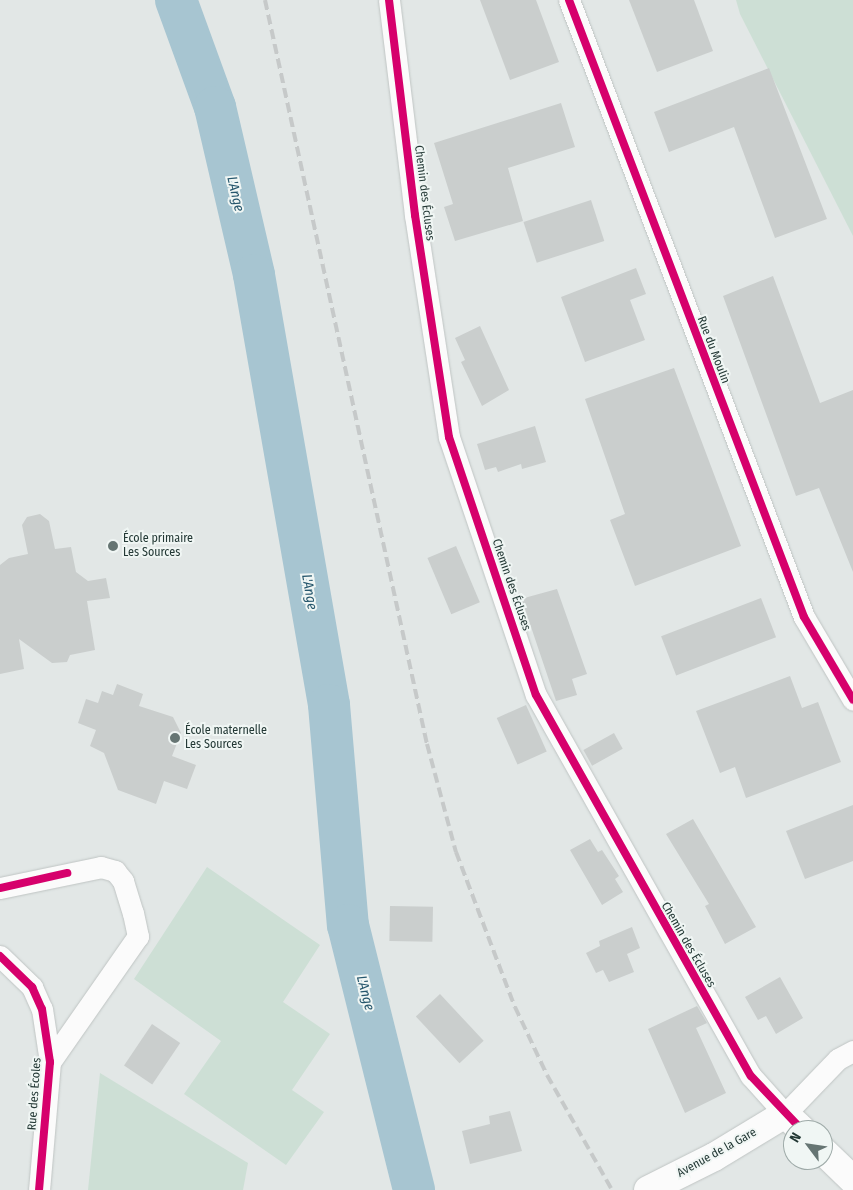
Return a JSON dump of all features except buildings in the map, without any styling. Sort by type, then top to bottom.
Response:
[{"type":"street","name":"Chemin des Écluses","points":[[389,0],[415,215],[449,437],[536,695],[751,1076],[791,1120]]},
{"type":"street","name":"Rue du Moulin","points":[[569,0],[804,617],[853,700]]},
{"type":"street","name":"Rue des Écoles","points":[[0,888],[101,867],[115,871],[123,881],[134,913],[138,936],[50,1062]]},
{"type":"street","name":"Rue des Écoles","points":[[0,956],[32,987],[42,1009],[50,1062],[39,1190]]},
{"type":"street","points":[[794,1120],[838,1059],[853,1051]]},
{"type":"street","name":"Avenue de la Gare","points":[[648,1190],[714,1157],[783,1126]]},
{"type":"street","points":[[833,1161],[853,1180]]},
{"type":"green space","points":[[736,0],[853,0],[853,236],[740,14]]},
{"type":"green space","points":[[207,867],[320,945],[283,1002],[330,1034],[292,1090],[324,1112],[286,1165],[184,1094],[221,1041],[134,979]]},
{"type":"green space","points":[[100,1073],[248,1163],[243,1190],[88,1190]]},
{"type":"waterway","name":"L'Ange","points":[[176,0],[215,107],[254,275],[329,705],[348,925],[414,1190]]},
{"type":"railway","points":[[265,0],[427,744],[456,852],[515,1007],[547,1075],[612,1190]]},
{"type":"cycle path","points":[[389,0],[415,215],[449,437],[536,695],[751,1076],[793,1120]]},
{"type":"cycle path","points":[[569,0],[804,617],[853,700]]},
{"type":"cycle path","points":[[0,888],[67,873]]},
{"type":"cycle path","points":[[0,956],[32,987],[42,1009],[50,1062],[39,1190]]},
{"type":"place","name":"École primaire Les Sources","points":[[113,546]]},
{"type":"place","name":"École maternelle Les Sources","points":[[175,738]]}]
